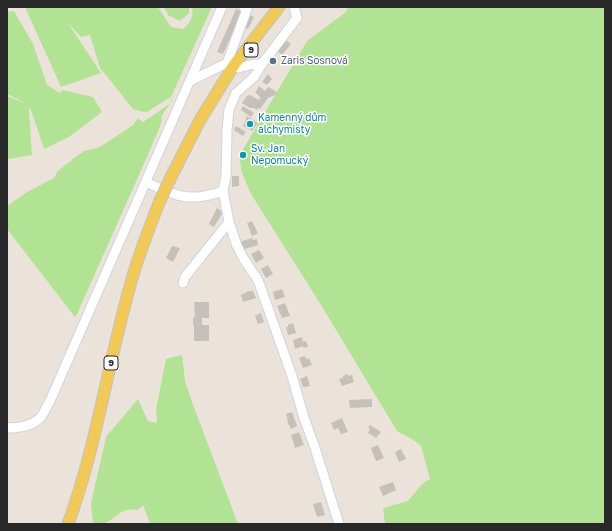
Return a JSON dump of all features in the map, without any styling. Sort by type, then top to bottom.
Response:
[{"type":"main road","name":"9","points":[[68,524],[80,489],[93,442],[134,272],[159,203],[200,120],[217,92],[247,47],[279,7]]},
{"type":"main road","name":"9","points":[[217,92],[238,68],[285,7]]},
{"type":"street","points":[[7,428],[15,428],[33,423],[40,418],[47,407],[222,7]]},
{"type":"street","points":[[190,81],[227,62],[247,9],[244,7]]},
{"type":"street","points":[[294,7],[297,18],[258,64],[254,78],[236,93],[229,110],[226,176],[223,191],[229,222],[245,261],[258,280],[292,376],[304,418],[339,524]]},
{"type":"street","points":[[238,68],[258,64]]},
{"type":"street","points":[[146,182],[173,195],[196,198],[209,196],[223,191]]},
{"type":"street","points":[[183,283],[185,277],[229,222]]},
{"type":"green space","points":[[25,7],[158,7],[171,27],[183,29],[191,20],[192,7],[212,7],[172,96],[147,112],[144,112],[133,109],[100,68],[90,35],[81,37],[68,23],[101,73],[61,87]]},
{"type":"green space","points":[[164,7],[189,7],[189,13],[180,21],[168,15]]},
{"type":"green space","points":[[348,7],[605,7],[605,524],[385,524],[383,508],[408,501],[422,484],[430,479],[421,446],[397,431],[321,305],[251,194],[242,173],[240,162],[242,151],[307,41],[346,12]]},
{"type":"green space","points":[[14,11],[33,44],[47,85],[60,93],[62,90],[93,97],[102,112],[69,137],[44,149],[30,107],[32,155],[9,159],[7,157],[7,96],[27,104],[7,94],[7,12]]},
{"type":"green space","points":[[170,104],[162,115],[161,124],[147,157],[75,317],[7,229],[7,206],[27,192],[54,178],[58,171],[84,151],[97,148],[133,125],[138,118],[143,122]]},
{"type":"green space","points":[[182,355],[185,381],[238,524],[150,524],[143,505],[138,510],[126,510],[103,524],[93,524],[91,503],[106,437],[138,399],[148,421],[157,423],[156,409],[166,359]]},
{"type":"building","points":[[236,9],[242,11],[223,54],[217,52]]},
{"type":"building","points":[[248,14],[254,17],[248,29],[243,27]]},
{"type":"building","points":[[286,40],[291,44],[282,55],[277,51]]},
{"type":"building","points":[[268,74],[272,79],[267,85],[262,82]]},
{"type":"building","points":[[259,86],[265,91],[268,87],[277,92],[275,95],[268,98],[260,109],[258,108],[257,110],[242,103],[247,96],[250,95],[259,100],[260,97],[255,92]]},
{"type":"building","points":[[243,106],[254,113],[251,117],[241,110]]},
{"type":"building","name":"Kamenný dům alchymisty","points":[[247,116],[258,123],[252,131],[243,126]]},
{"type":"building","points":[[236,126],[246,132],[243,136],[234,130]]},
{"type":"building","points":[[232,176],[239,176],[239,186],[232,187]]},
{"type":"building","points":[[217,208],[223,212],[214,227],[209,224]]},
{"type":"building","points":[[252,221],[258,233],[252,236],[247,223]]},
{"type":"building","points":[[252,238],[253,240],[257,239],[258,245],[241,250],[239,242]]},
{"type":"building","points":[[172,246],[180,248],[173,262],[166,258]]},
{"type":"building","points":[[259,250],[264,258],[256,263],[251,254]]},
{"type":"building","points":[[268,265],[273,274],[266,278],[261,269]]},
{"type":"building","points":[[282,289],[285,297],[275,300],[273,292]]},
{"type":"building","points":[[249,291],[253,291],[256,298],[243,302],[241,295]]},
{"type":"building","points":[[194,302],[209,302],[209,318],[202,318],[202,325],[209,325],[209,341],[194,341]]},
{"type":"building","points":[[285,303],[290,316],[282,318],[277,306]]},
{"type":"building","points":[[261,313],[264,322],[258,324],[255,316]]},
{"type":"building","points":[[293,323],[296,333],[288,335],[286,327]]},
{"type":"building","points":[[302,337],[303,342],[306,341],[308,347],[303,348],[303,346],[295,349],[293,340]]},
{"type":"building","points":[[305,356],[306,359],[309,358],[312,365],[303,368],[299,358]]},
{"type":"building","points":[[348,374],[348,376],[352,375],[354,382],[342,386],[339,379]]},
{"type":"building","points":[[307,376],[310,386],[303,387],[300,379]]},
{"type":"building","points":[[372,399],[372,407],[350,408],[349,400]]},
{"type":"building","points":[[292,412],[297,426],[291,429],[287,421],[286,414]]},
{"type":"building","points":[[342,418],[348,432],[341,434],[338,428],[334,430],[331,423]]},
{"type":"building","points":[[370,425],[381,432],[376,438],[368,433],[370,429],[368,428]]},
{"type":"building","points":[[299,432],[304,445],[295,448],[291,435]]},
{"type":"building","points":[[378,445],[384,458],[376,461],[371,448]]},
{"type":"building","points":[[401,449],[406,459],[399,462],[395,452]]},
{"type":"building","points":[[393,482],[396,490],[383,496],[379,487]]},
{"type":"building","points":[[321,502],[325,515],[317,517],[313,504]]},
{"type":"place","name":"Zaris Sosnová","points":[[273,61]]},
{"type":"place","name":"Kamenný dům alchymisty","points":[[250,124]]},
{"type":"place","name":"Sv. Jan Nepomucký","points":[[243,155]]}]
